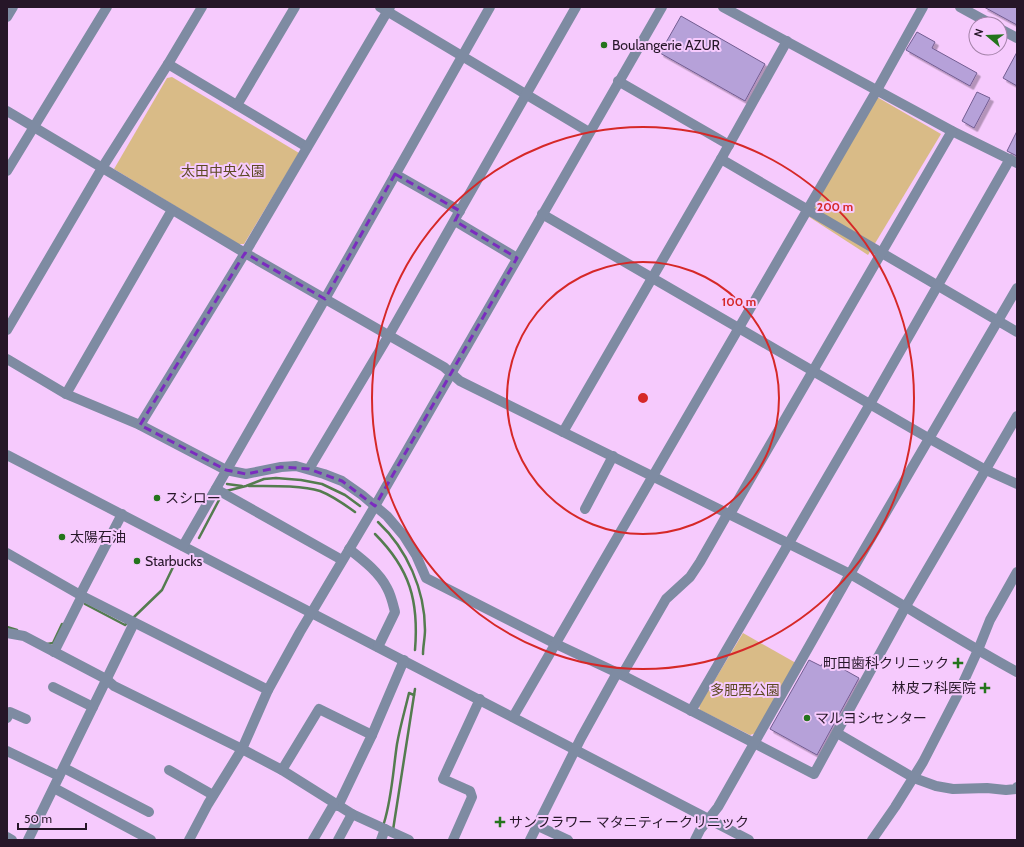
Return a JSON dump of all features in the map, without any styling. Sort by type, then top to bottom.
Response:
[{"type":"street","points":[[7,17],[13,7]]},
{"type":"street","points":[[7,171],[33,126],[107,7]]},
{"type":"street","points":[[7,330],[102,168],[202,7]]},
{"type":"street","points":[[237,105],[295,7]]},
{"type":"street","points":[[183,546],[490,7]]},
{"type":"street","points":[[309,469],[455,221],[576,7]]},
{"type":"street","points":[[188,840],[213,795],[242,749],[268,690],[311,612],[375,506],[618,81],[662,7]]},
{"type":"street","points":[[691,711],[870,404],[937,285],[1013,161],[952,131],[724,7]]},
{"type":"street","points":[[513,717],[739,329],[806,210],[877,90],[923,7]]},
{"type":"street","points":[[960,7],[976,16]]},
{"type":"street","points":[[140,425],[245,253],[386,8],[462,56],[589,132]]},
{"type":"street","points":[[1008,33],[1017,38]]},
{"type":"street","points":[[563,432],[721,159],[787,41]]},
{"type":"street","points":[[168,64],[307,147]]},
{"type":"street","points":[[618,81],[729,145]]},
{"type":"street","points":[[7,110],[245,253],[444,367],[460,381],[850,574],[1017,672]]},
{"type":"street","points":[[530,840],[575,749],[666,599],[690,577],[700,562],[813,372],[952,131]]},
{"type":"street","points":[[721,159],[1017,332]]},
{"type":"street","points":[[395,174],[460,211]]},
{"type":"street","points":[[66,394],[172,210]]},
{"type":"street","points":[[542,214],[930,439],[986,470],[1017,484]]},
{"type":"street","points":[[455,221],[517,258]]},
{"type":"street","points":[[695,840],[718,807],[850,574],[1017,288]]},
{"type":"street","points":[[7,359],[66,394],[140,425],[226,470],[246,474],[281,466],[296,466],[342,481],[362,495],[387,516],[404,536],[416,555],[426,578],[556,644],[620,674],[814,774],[906,606],[1017,416]]},
{"type":"street","points":[[7,455],[480,699],[749,840]]},
{"type":"street","points":[[585,509],[613,456]]},
{"type":"street","points":[[216,489],[342,560]]},
{"type":"street","points":[[54,652],[122,514]]},
{"type":"street","points":[[349,549],[380,577],[387,588],[395,612],[378,647]]},
{"type":"street","points":[[8,554],[81,596],[268,690]]},
{"type":"street","points":[[875,839],[914,778],[957,696],[990,620],[1017,572]]},
{"type":"street","points":[[28,840],[134,623]]},
{"type":"street","points":[[7,633],[24,636],[106,679],[114,686],[282,770],[352,814],[409,840]]},
{"type":"street","points":[[313,840],[336,805],[372,735],[404,660]]},
{"type":"street","points":[[53,687],[93,707]]},
{"type":"street","points":[[453,840],[472,797],[470,791],[443,779],[480,699]]},
{"type":"street","points":[[282,770],[319,709],[372,735]]},
{"type":"street","points":[[7,718],[10,712],[26,719]]},
{"type":"street","points":[[837,733],[914,778],[936,786],[953,789],[987,788],[1006,790],[1017,787]]},
{"type":"street","points":[[7,751],[62,772],[149,812]]},
{"type":"street","points":[[169,770],[213,795]]},
{"type":"street","points":[[54,788],[151,840]]},
{"type":"street","points":[[338,840],[352,814]]},
{"type":"street","points":[[538,826],[568,840]]},
{"type":"street","points":[[381,840],[391,831]]},
{"type":"street","points":[[7,838],[12,840]]},
{"type":"highlighted area","points":[[395,174],[460,211],[455,221],[517,258],[375,506],[342,481],[309,469],[281,467],[246,474],[226,470],[140,425],[245,253],[325,299]]},
{"type":"green space","name":"太田中央公園","points":[[172,77],[299,153],[244,244],[238,244],[114,169],[167,78]]},
{"type":"green space","points":[[877,97],[941,134],[868,255],[803,213]]},
{"type":"green space","name":"多肥西公園","points":[[743,633],[796,663],[756,733],[750,735],[700,710],[699,706]]},
{"type":"building","points":[[984,7],[1017,7],[1017,25],[1008,20],[1008,16],[1000,16]]},
{"type":"building","points":[[681,16],[765,64],[745,101],[660,53]]},
{"type":"building","points":[[917,32],[935,42],[932,48],[977,73],[970,86],[906,50]]},
{"type":"building","points":[[1017,52],[1017,86],[1003,78]]},
{"type":"building","points":[[977,92],[990,98],[974,128],[962,121]]},
{"type":"building","points":[[1017,131],[1017,156],[1007,151]]},
{"type":"building","points":[[825,659],[859,678],[817,755],[770,729],[809,660],[821,666]]},
{"type":"waterway","points":[[226,491],[246,486],[264,479],[276,478],[301,480],[322,484],[345,495],[360,506]]},
{"type":"waterway","points":[[227,484],[242,486]]},
{"type":"waterway","points":[[249,486],[285,486],[313,489],[329,495],[355,512]]},
{"type":"waterway","points":[[199,538],[219,500]]},
{"type":"waterway","points":[[378,522],[398,545],[406,557],[418,585],[424,615],[425,633],[423,654]]},
{"type":"waterway","points":[[375,534],[397,560],[410,587],[415,616],[415,650]]},
{"type":"waterway","points":[[134,617],[162,590],[175,563]]},
{"type":"waterway","points":[[85,604],[125,625],[127,623]]},
{"type":"waterway","points":[[47,644],[53,643],[62,624]]},
{"type":"waterway","points":[[7,627],[17,630]]},
{"type":"waterway","points":[[393,830],[415,689]]},
{"type":"waterway","points":[[384,823],[391,794],[397,744],[401,725],[409,693],[414,695]]},
{"type":"place","name":"Boulangerie AZUR","points":[[604,45]]},
{"type":"place","name":"スシロー","points":[[157,498]]},
{"type":"place","name":"太陽石油","points":[[62,537]]},
{"type":"place","name":"Starbucks","points":[[137,561]]},
{"type":"place","name":"町田歯科クリニック","points":[[958,663]]},
{"type":"place","name":"林皮フ科医院","points":[[985,688]]},
{"type":"place","name":"マルヨシセンター","points":[[807,718]]},
{"type":"place","name":"サンフラワー マタニティークリニック","points":[[500,822]]}]
